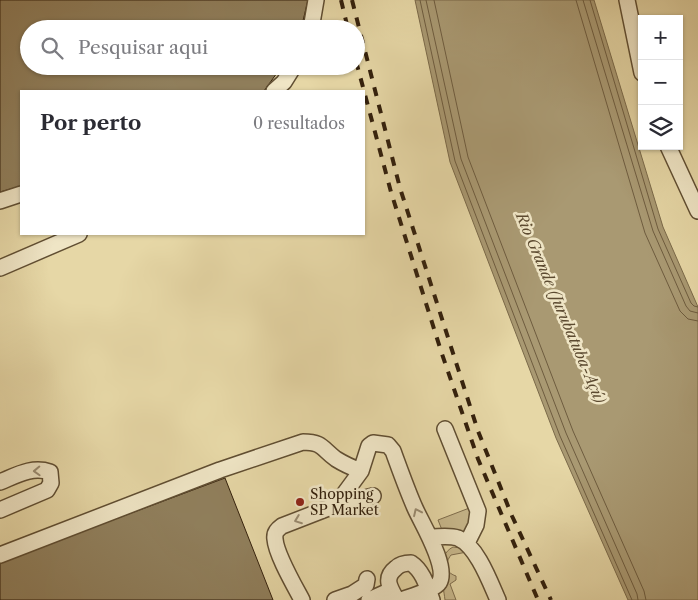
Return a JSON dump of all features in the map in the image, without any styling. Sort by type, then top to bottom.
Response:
[{"type":"lane","points":[[313,20],[316,0]]},
{"type":"lane","points":[[627,0],[639,60]]},
{"type":"lane","points":[[275,90],[288,75]]},
{"type":"lane","points":[[670,150],[698,211]]},
{"type":"lane","points":[[0,200],[20,194]]},
{"type":"lane","points":[[0,268],[77,235]]},
{"type":"lane","points":[[445,429],[478,511],[476,525],[467,544]]},
{"type":"lane","points":[[0,555],[220,470],[302,442],[314,442],[336,458],[362,471]]},
{"type":"lane","points":[[336,505],[362,471],[369,446],[373,443],[388,445],[393,451],[416,510],[436,552],[440,569],[440,581],[430,595]]},
{"type":"lane","points":[[0,482],[28,471],[40,469],[50,472],[51,483],[47,490],[0,510]]},
{"type":"lane","points":[[302,600],[277,549],[274,537],[276,530],[336,505],[373,496]]},
{"type":"lane","points":[[430,537],[450,536],[458,538],[467,544],[476,554],[498,600]]},
{"type":"lane","points":[[396,597],[388,578],[390,572],[400,564],[411,562],[436,552]]},
{"type":"lane","points":[[411,562],[422,573],[430,595]]},
{"type":"lane","points":[[336,600],[361,589],[366,585],[367,579]]},
{"type":"lane","points":[[369,600],[430,595]]},
{"type":"shaded area","points":[[472,507],[473,516],[464,532],[453,529],[442,530],[438,520]]},
{"type":"shaded area","points":[[453,547],[461,548],[467,552],[451,555],[448,561],[447,567],[449,572],[456,576],[456,580],[450,584],[456,600],[445,600],[442,563],[447,551]]},
{"type":"water","name":"Rio Grande (Jurubatuba-Açú)","points":[[415,0],[594,0],[638,150],[640,150],[663,227],[698,307],[698,600],[628,600],[556,438],[450,162]]},
{"type":"building","points":[[0,0],[308,0],[303,20],[20,20],[20,75],[276,75],[265,90],[20,90],[20,186],[0,192]]},
{"type":"building","points":[[225,478],[273,600],[0,600],[0,562]]},
{"type":"railway","points":[[341,0],[346,20]]},
{"type":"railway","points":[[352,0],[357,20]]},
{"type":"railway","points":[[365,51],[400,188],[478,431],[512,516],[551,600]]},
{"type":"railway","points":[[360,75],[364,90]]},
{"type":"railway","points":[[365,95],[391,192],[441,351],[478,459],[538,600]]},
{"type":"place","name":"Shopping SP Market","points":[[300,502]]}]
